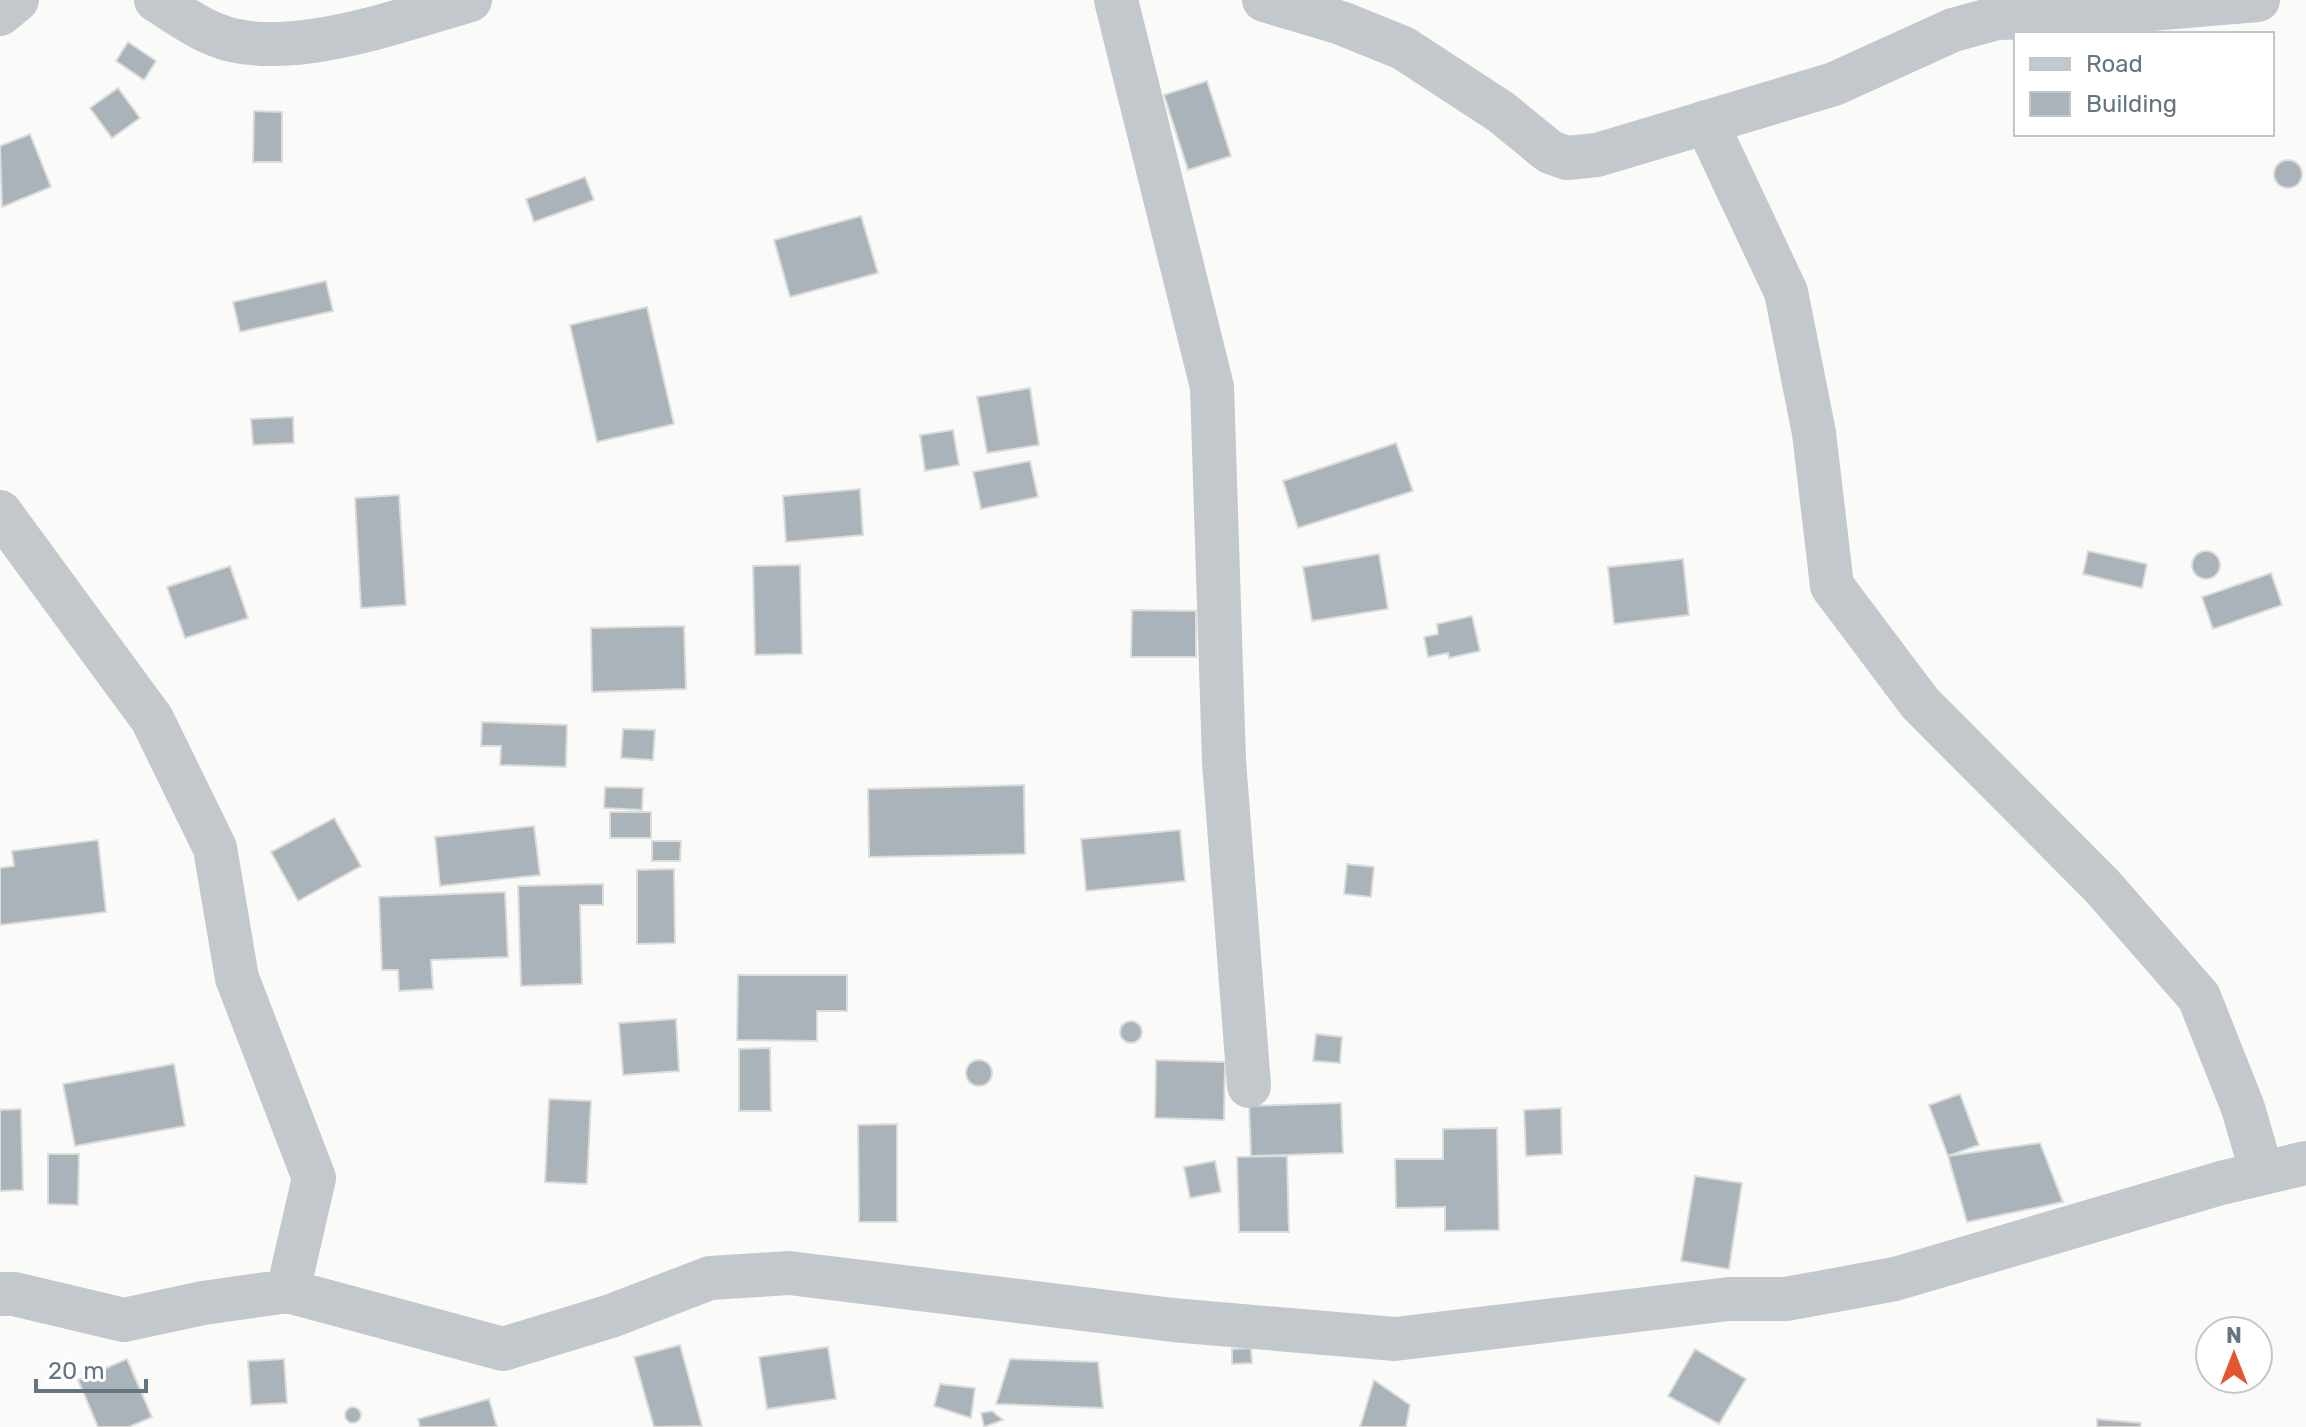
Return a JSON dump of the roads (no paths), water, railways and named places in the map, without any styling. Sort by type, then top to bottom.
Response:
[{"type":"street","points":[[0,14],[17,0]]},
{"type":"street","points":[[156,0],[213,34],[237,41],[281,43],[364,32],[470,0]]},
{"type":"street","points":[[1116,0],[1212,387],[1224,761],[1249,1086]]},
{"type":"street","points":[[1264,0],[1341,23],[1403,48],[1501,112],[1550,152],[1567,158],[1597,155],[1834,84],[1953,30],[1997,18],[2055,17],[2258,0]]},
{"type":"street","points":[[1706,122],[1786,292],[1814,433],[1832,586],[1920,703],[2102,886],[2199,997],[2243,1108],[2262,1173]]},
{"type":"street","points":[[0,512],[152,719],[215,848],[237,978],[314,1178],[288,1291]]},
{"type":"street","points":[[0,1294],[14,1294],[124,1320],[203,1303],[288,1291],[503,1349],[611,1316],[710,1278],[789,1273],[1173,1320],[1395,1339],[1729,1299],[1786,1299],[1895,1279],[2221,1183],[2306,1163]]}]
